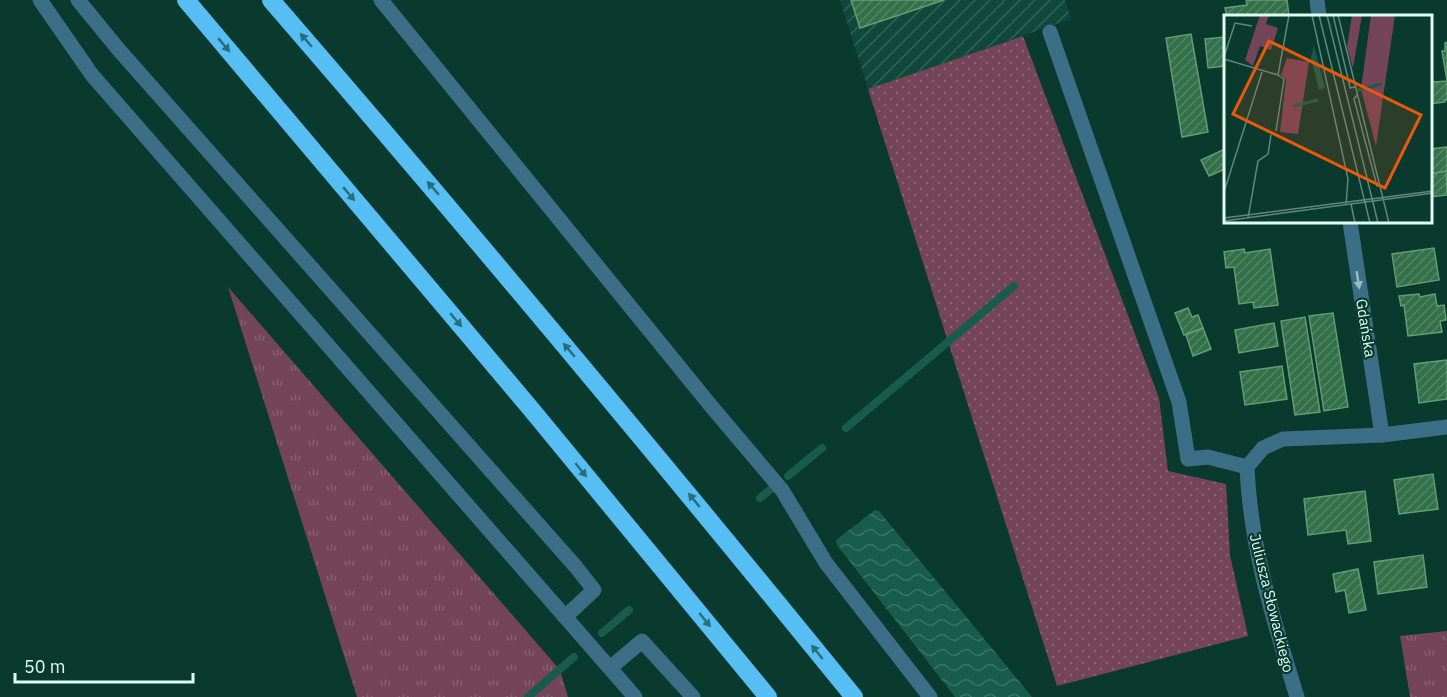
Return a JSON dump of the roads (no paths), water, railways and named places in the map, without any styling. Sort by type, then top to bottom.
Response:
[{"type":"highway","points":[[186,0],[524,400],[768,697]]},
{"type":"highway","points":[[272,0],[486,250],[688,492],[854,697]]},
{"type":"street","points":[[41,0],[92,75],[635,697]]},
{"type":"street","points":[[78,0],[119,50],[576,567],[594,590],[565,616]]},
{"type":"street","points":[[381,0],[703,397],[782,490],[826,563],[930,697]]},
{"type":"street","points":[[1317,0],[1319,15]]},
{"type":"street","points":[[1050,32],[1179,402],[1188,459],[1208,458],[1247,467],[1263,448],[1283,439],[1382,435],[1447,427]]},
{"type":"street","name":"Gdańska","points":[[1350,224],[1382,435]]},
{"type":"street","name":"Juliusza Słowackiego","points":[[1247,467],[1248,499],[1263,581],[1297,697]]},
{"type":"street","points":[[610,668],[642,641],[693,697]]},
{"type":"water","points":[[875,510],[879,511],[1032,697],[955,697],[837,545],[836,540]]},
{"type":"waterway","points":[[846,428],[1014,286]]},
{"type":"waterway","points":[[788,476],[822,448]]},
{"type":"waterway","points":[[760,498],[770,490]]},
{"type":"waterway","points":[[602,633],[629,610]]},
{"type":"waterway","points":[[528,697],[574,657]]}]
